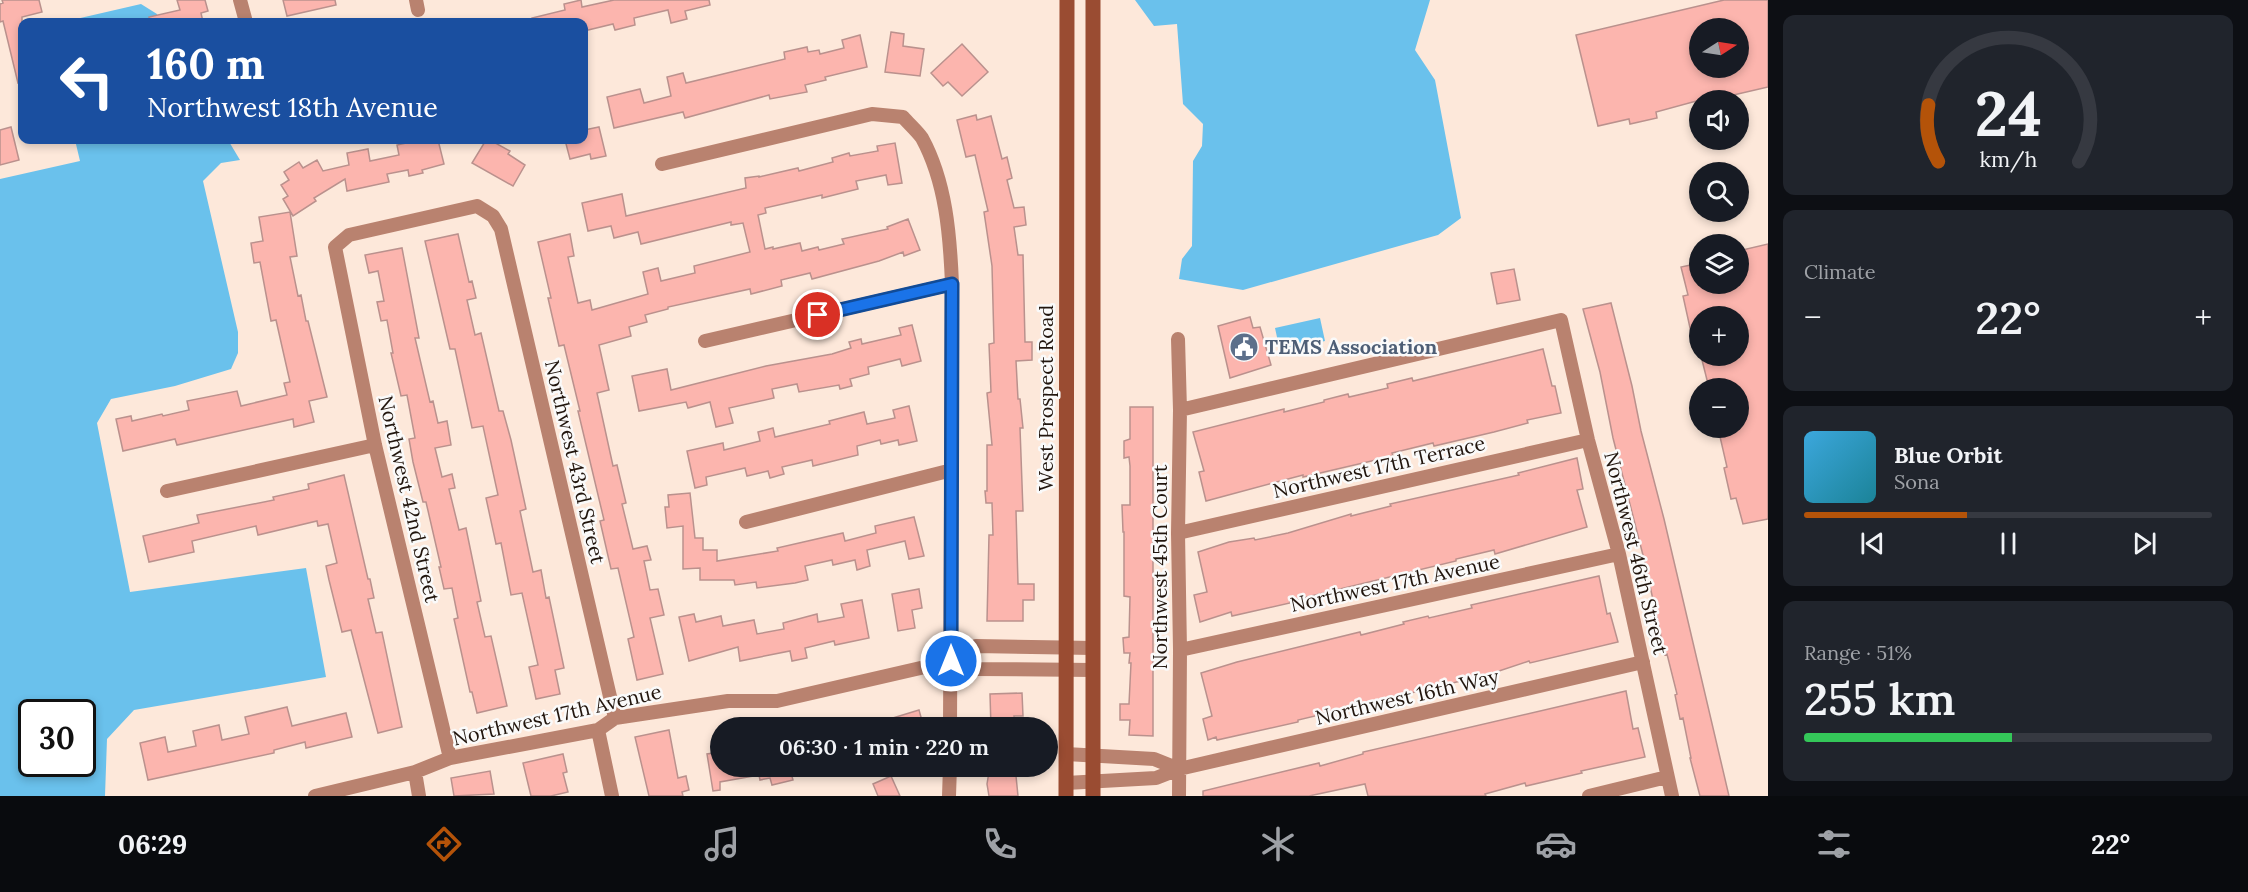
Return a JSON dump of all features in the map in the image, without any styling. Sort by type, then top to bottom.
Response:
[{"type":"main road","name":"West Prospect Road","points":[[1066,789],[1067,0]]},
{"type":"main road","points":[[1093,0],[1093,789]]},
{"type":"street","points":[[240,0],[245,18]]},
{"type":"street","points":[[662,164],[872,114],[903,117],[921,137],[935,169],[949,231],[952,284],[950,717]]},
{"type":"street","name":"Northwest 42nd Street","points":[[450,758],[375,445],[335,247],[349,235],[477,206],[493,216]]},
{"type":"street","name":"Northwest 43rd Street","points":[[493,216],[504,241],[615,718]]},
{"type":"street","points":[[705,342],[952,284]]},
{"type":"street","name":"Northwest 46th Street","points":[[1180,410],[1561,320],[1588,440],[1619,555],[1672,796]]},
{"type":"street","name":"Northwest 45th Court","points":[[1178,339],[1180,410],[1179,796]]},
{"type":"street","name":"Northwest 17th Terrace","points":[[1178,532],[1588,440]]},
{"type":"street","points":[[167,491],[375,445]]},
{"type":"street","points":[[746,522],[952,470]]},
{"type":"street","name":"Northwest 17th Avenue","points":[[1180,650],[1619,555]]},
{"type":"street","name":"Northwest 17th Avenue","points":[[315,796],[415,772],[450,758],[598,730],[615,718],[728,701],[777,701],[951,661],[976,646],[1093,648]]},
{"type":"street","name":"Northwest 17th Avenue","points":[[951,661],[976,669],[1093,670]]},
{"type":"street","name":"Northwest 16th Way","points":[[1066,789],[1093,789],[1156,778],[1179,769],[1643,662]]},
{"type":"street","points":[[598,730],[612,796]]},
{"type":"street","points":[[1066,754],[1154,759],[1179,769]]},
{"type":"street","points":[[415,772],[420,796]]},
{"type":"street","points":[[949,796],[950,777]]},
{"type":"street","points":[[1589,796],[1667,777]]},
{"type":"water","points":[[1135,0],[1430,0],[1415,50],[1435,80],[1461,218],[1438,235],[1243,290],[1179,279],[1182,259],[1192,246],[1193,161],[1202,146],[1203,124],[1183,104],[1177,24],[1154,26]]},
{"type":"water","points":[[141,4],[157,14],[158,18],[80,18]]},
{"type":"water","points":[[76,144],[230,144],[240,160],[221,163],[203,181],[238,332],[238,353],[231,369],[175,386],[111,399],[97,423],[130,592],[306,568],[326,677],[134,710],[107,739],[105,796],[0,796],[0,179],[80,161]]},
{"type":"water","points":[[1320,318],[1325,341],[1280,351],[1275,328]]},
{"type":"building","points":[[2,0],[39,0],[42,12],[18,18],[18,83],[3,21],[0,22],[0,4],[3,3]]},
{"type":"building","points":[[177,0],[205,0],[208,11],[201,13],[202,18],[149,18],[149,17],[180,10]]},
{"type":"building","points":[[283,0],[335,0],[336,5],[287,16]]},
{"type":"building","points":[[581,0],[582,7],[614,0],[709,0],[710,5],[685,11],[687,19],[671,23],[668,10],[634,18],[635,25],[615,30],[613,24],[588,30],[588,18],[532,18],[565,10],[564,4]]},
{"type":"building","points":[[1724,0],[1768,0],[1768,87],[1749,91],[1689,90],[1689,103],[1656,112],[1657,118],[1630,124],[1629,119],[1598,126],[1576,35]]},
{"type":"building","points":[[891,32],[904,34],[903,46],[924,49],[920,76],[885,72]]},
{"type":"building","points":[[860,35],[867,67],[825,77],[826,80],[805,85],[807,92],[770,99],[769,95],[685,118],[683,112],[614,128],[607,97],[640,89],[644,103],[671,96],[667,77],[683,73],[686,83],[785,59],[784,52],[807,47],[808,52],[819,50],[820,54],[844,48],[842,40]]},
{"type":"building","points":[[962,44],[988,72],[962,96],[948,82],[943,86],[931,73]]},
{"type":"building","points":[[976,115],[977,120],[991,116],[1002,159],[1007,157],[1012,178],[1007,180],[1014,208],[1024,207],[1026,225],[1014,227],[1018,255],[1023,255],[1025,342],[1032,342],[1032,360],[1016,361],[1018,399],[1020,399],[1023,428],[1020,428],[1023,511],[1016,511],[1018,584],[1034,584],[1034,600],[1023,600],[1023,621],[987,621],[989,535],[993,535],[992,503],[986,503],[985,491],[987,491],[987,445],[992,445],[987,393],[991,392],[989,344],[994,343],[992,266],[984,212],[988,211],[975,155],[966,157],[957,120]]},
{"type":"building","points":[[11,127],[19,160],[0,165],[0,130]]},
{"type":"building","points":[[599,127],[606,156],[591,159],[590,154],[570,159],[566,144],[588,144],[588,129]]},
{"type":"building","points":[[895,143],[902,183],[888,185],[886,175],[856,181],[858,189],[765,208],[766,213],[758,215],[765,249],[800,243],[802,251],[818,247],[819,250],[844,244],[842,239],[888,229],[887,227],[908,219],[920,250],[904,256],[903,252],[879,261],[812,279],[810,273],[781,280],[782,286],[751,294],[750,289],[668,307],[668,309],[645,315],[647,322],[629,327],[631,336],[599,345],[609,390],[597,393],[613,466],[617,465],[626,503],[622,504],[633,549],[647,546],[651,560],[644,561],[650,590],[658,589],[664,615],[650,618],[663,674],[637,680],[628,639],[634,637],[618,568],[611,569],[600,521],[604,520],[578,411],[580,411],[564,345],[559,346],[538,242],[570,234],[574,256],[568,257],[578,303],[590,300],[592,310],[648,294],[643,272],[658,268],[661,281],[695,273],[694,266],[750,252],[743,223],[731,225],[731,222],[641,244],[638,232],[614,238],[611,226],[588,231],[582,203],[622,194],[626,216],[746,188],[745,178],[798,168],[799,171],[833,162],[832,158],[849,153],[850,156],[878,151],[877,146]]},
{"type":"building","points":[[439,144],[444,164],[409,176],[408,170],[387,174],[389,182],[347,191],[345,179],[314,198],[316,201],[293,216],[283,199],[288,196],[281,185],[289,180],[284,172],[299,162],[303,168],[317,160],[323,171],[349,165],[347,153],[368,149],[370,161],[399,155],[397,145]]},
{"type":"building","points":[[484,144],[497,144],[510,151],[508,154],[525,165],[513,186],[472,163]]},
{"type":"building","points":[[290,212],[297,256],[290,257],[298,296],[301,295],[327,397],[309,401],[314,422],[294,427],[293,419],[177,445],[175,439],[123,451],[116,419],[131,416],[132,421],[189,410],[187,401],[237,391],[241,406],[287,395],[284,383],[290,382],[276,320],[271,321],[260,262],[254,263],[251,243],[263,241],[259,217]]},
{"type":"building","points":[[458,234],[469,282],[472,281],[476,298],[467,300],[475,335],[481,333],[499,411],[503,411],[511,440],[526,509],[520,511],[533,572],[541,570],[564,668],[555,670],[560,694],[536,699],[529,667],[538,665],[522,593],[511,595],[501,543],[496,544],[486,498],[498,495],[483,426],[472,428],[455,349],[450,349],[425,241]]},
{"type":"building","points":[[1768,244],[1768,519],[1743,524],[1736,498],[1731,499],[1720,438],[1749,438],[1749,378],[1706,378],[1704,366],[1749,366],[1749,306],[1689,306],[1689,323],[1683,296],[1688,295],[1681,267],[1689,265],[1689,294],[1749,294],[1749,248]]},
{"type":"building","points":[[402,248],[419,338],[415,338],[430,402],[433,401],[438,423],[447,421],[451,445],[435,448],[442,477],[452,474],[455,488],[449,489],[459,530],[466,528],[481,601],[477,602],[485,637],[491,636],[507,706],[477,713],[472,692],[470,692],[454,619],[458,618],[452,588],[444,589],[426,502],[423,502],[413,462],[409,439],[415,438],[407,395],[401,396],[391,353],[393,353],[387,320],[381,321],[377,302],[384,301],[378,271],[369,273],[365,255]]},
{"type":"building","points":[[1514,269],[1520,300],[1497,304],[1491,273]]},
{"type":"building","points":[[1611,303],[1729,796],[1700,796],[1683,718],[1680,719],[1675,695],[1677,694],[1667,654],[1665,655],[1645,563],[1613,438],[1600,372],[1583,309]]},
{"type":"building","name":"TEMS Association","points":[[1250,317],[1253,328],[1260,327],[1271,365],[1230,378],[1218,326]]},
{"type":"building","points":[[912,325],[921,361],[902,366],[900,359],[868,367],[869,374],[850,379],[852,386],[840,389],[839,385],[799,392],[797,384],[772,389],[774,398],[729,408],[733,423],[716,427],[710,402],[688,408],[686,402],[639,411],[632,376],[667,369],[671,390],[766,366],[832,354],[851,348],[849,342],[861,339],[862,344],[901,335],[899,328]]},
{"type":"building","points":[[1543,349],[1561,413],[1527,420],[1528,423],[1494,432],[1434,446],[1433,443],[1392,453],[1393,456],[1303,477],[1303,475],[1206,501],[1199,472],[1204,471],[1193,432],[1284,409],[1284,412],[1348,394],[1349,397],[1388,388],[1387,384],[1412,378],[1413,381]]},
{"type":"building","points":[[909,406],[917,441],[899,445],[898,440],[881,444],[880,440],[857,446],[858,455],[813,466],[812,460],[782,467],[784,474],[770,478],[768,471],[747,476],[745,468],[706,477],[707,485],[695,488],[687,451],[723,443],[724,450],[760,441],[758,432],[773,428],[775,437],[830,424],[829,421],[864,412],[867,424],[895,418],[893,410]]},
{"type":"building","points":[[1130,407],[1153,407],[1153,736],[1129,735],[1130,720],[1120,720],[1120,704],[1129,704],[1131,663],[1129,663],[1130,653],[1124,653],[1123,638],[1129,637],[1130,597],[1124,596],[1122,505],[1130,505],[1130,466],[1129,457],[1124,458],[1124,441],[1130,439]]},
{"type":"building","points":[[1577,458],[1583,489],[1577,490],[1587,527],[1495,554],[1494,550],[1290,601],[1290,603],[1232,616],[1231,612],[1200,622],[1194,595],[1207,592],[1198,552],[1229,542],[1254,538],[1255,540],[1288,533],[1351,514],[1351,516],[1391,506],[1390,504],[1519,475],[1518,473]]},
{"type":"building","points":[[344,475],[374,598],[368,599],[376,633],[382,632],[402,727],[378,733],[351,630],[342,632],[329,580],[326,566],[337,563],[328,524],[318,526],[317,521],[258,535],[256,526],[192,541],[194,552],[149,562],[143,536],[199,523],[197,515],[274,500],[273,497],[309,489],[308,484]]},
{"type":"building","points":[[690,493],[695,538],[703,538],[703,550],[717,550],[717,561],[778,551],[777,548],[843,533],[845,541],[876,533],[875,526],[914,517],[924,556],[909,559],[905,541],[867,550],[870,566],[857,570],[855,560],[833,565],[832,560],[805,566],[808,580],[795,583],[757,588],[756,582],[735,585],[734,580],[700,580],[700,568],[683,569],[683,526],[667,528],[665,507],[669,507],[668,495]]},
{"type":"building","points":[[1599,576],[1607,614],[1610,613],[1618,642],[1530,663],[1529,661],[1490,674],[1298,720],[1298,722],[1208,740],[1203,719],[1212,716],[1201,673],[1360,632],[1361,635],[1404,624],[1403,622],[1472,608],[1471,605]]},
{"type":"building","points":[[919,589],[922,608],[912,610],[915,628],[898,631],[892,594]]},
{"type":"building","points":[[862,600],[869,638],[835,645],[834,641],[805,648],[807,658],[792,661],[790,651],[740,661],[738,647],[689,661],[679,617],[694,614],[696,622],[721,616],[723,626],[754,620],[757,634],[784,629],[783,623],[817,614],[818,622],[844,617],[841,604]]},
{"type":"building","points":[[1626,691],[1633,729],[1638,728],[1645,757],[1581,771],[1582,773],[1526,786],[1525,783],[1485,794],[1486,796],[1368,796],[1365,784],[1309,796],[1203,796],[1203,791],[1319,763],[1320,766],[1363,754],[1363,752]]},
{"type":"building","points":[[1022,693],[1023,716],[991,717],[990,694]]},
{"type":"building","points":[[287,707],[292,726],[346,713],[352,737],[306,748],[305,742],[274,750],[274,753],[148,780],[140,743],[165,737],[168,752],[196,746],[193,731],[219,725],[222,740],[249,734],[245,717]]},
{"type":"building","points":[[919,710],[921,717],[896,717]]},
{"type":"building","points":[[669,730],[678,778],[686,776],[689,790],[682,792],[683,796],[649,796],[635,737]]},
{"type":"building","points":[[563,754],[567,772],[563,773],[568,792],[551,796],[531,796],[523,763]]},
{"type":"building","points":[[707,754],[710,754],[710,772]]},
{"type":"building","points":[[490,771],[494,794],[454,796],[451,778]]},
{"type":"building","points":[[711,777],[748,777],[720,782],[720,790],[713,791]]},
{"type":"building","points":[[759,777],[792,777],[793,780],[772,785],[770,778],[760,780]]},
{"type":"building","points":[[891,777],[900,796],[878,796],[873,784]]},
{"type":"building","points":[[988,777],[1016,777],[1018,796],[989,796]]},
{"type":"place","name":"TEMS Association","points":[[1244,347]]},
{"type":"route","points":[[818,315],[952,284],[951,661]]}]
